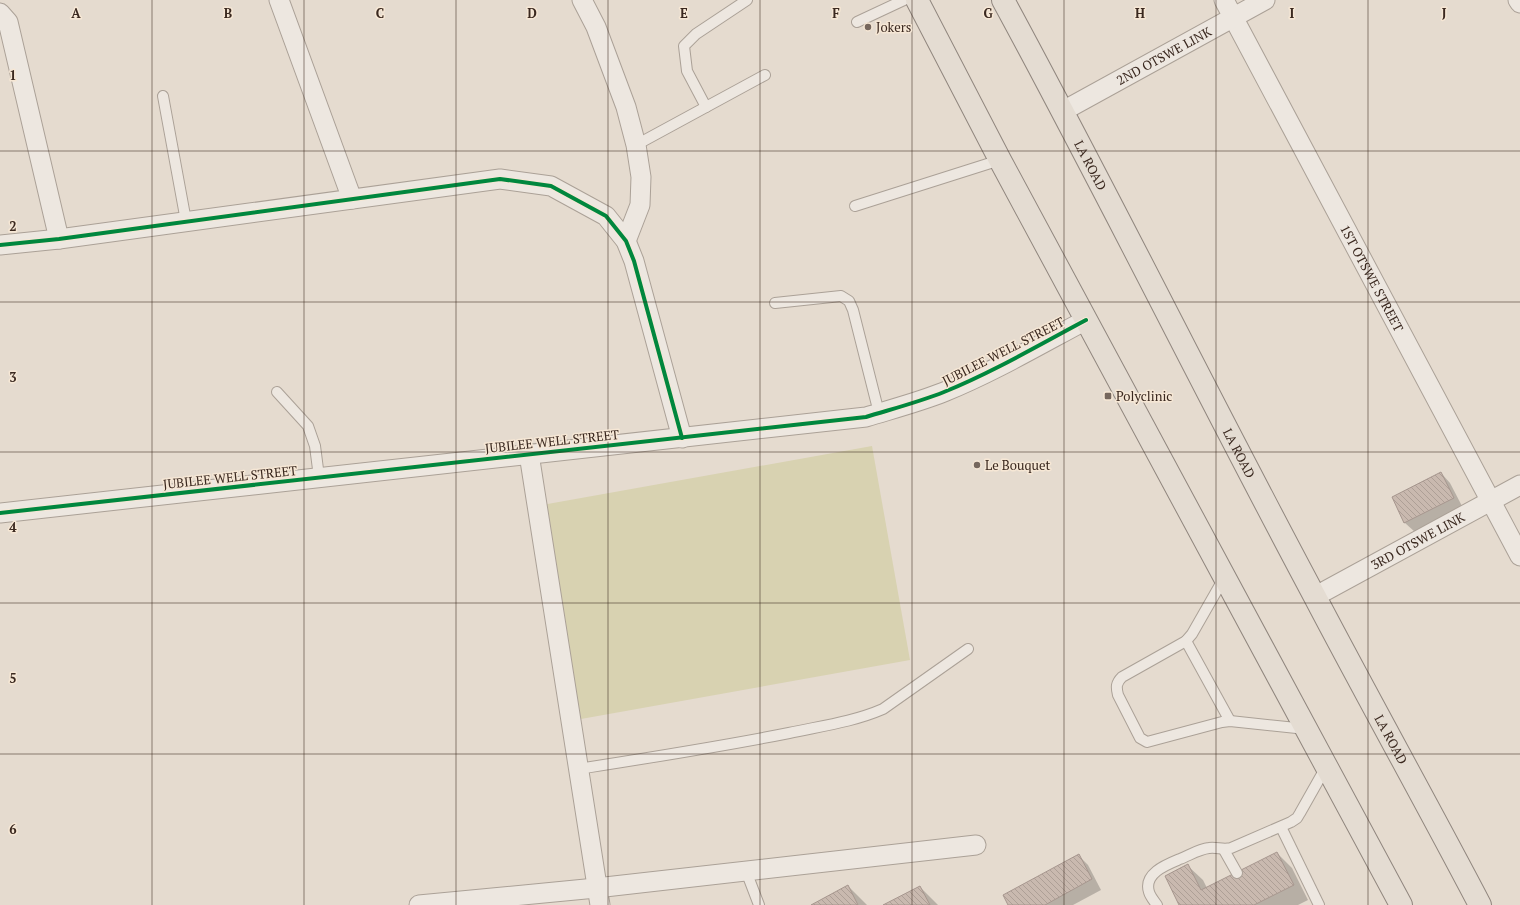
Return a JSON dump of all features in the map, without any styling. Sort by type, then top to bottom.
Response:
[{"type":"main road","points":[[917,0],[1000,160],[1401,905]]},
{"type":"main road","name":"LA ROAD","points":[[1003,0],[1063,111],[1314,597],[1480,905]]},
{"type":"street","points":[[279,0],[352,199]]},
{"type":"street","points":[[582,0],[596,27],[626,107],[636,145],[641,177],[640,205],[626,241]]},
{"type":"street","name":"1ST OTSWE STREET","points":[[1224,0],[1520,556]]},
{"type":"street","name":"2ND OTSWE LINK","points":[[1063,111],[1265,0]]},
{"type":"street","points":[[0,13],[8,22],[58,239]]},
{"type":"street","points":[[0,244],[58,239],[500,179],[551,186],[606,216],[626,241],[634,261],[682,438]]},
{"type":"street","name":"JUBILEE WELL STREET","points":[[0,513],[866,417],[909,405],[945,392],[1004,364],[1086,320]]},
{"type":"street","points":[[529,454],[598,896]]},
{"type":"street","name":"3RD OTSWE LINK","points":[[1314,597],[1520,485]]},
{"type":"street","points":[[419,905],[598,896],[746,871],[976,845]]},
{"type":"lane","points":[[706,107],[687,71],[684,46],[696,34],[747,0]]},
{"type":"lane","points":[[857,22],[904,0]]},
{"type":"lane","points":[[636,145],[765,75]]},
{"type":"lane","points":[[163,96],[186,221]]},
{"type":"lane","points":[[855,206],[1000,160]]},
{"type":"lane","points":[[775,303],[842,296],[848,301],[853,310],[879,413]]},
{"type":"lane","points":[[277,392],[308,426],[315,446],[319,477]]},
{"type":"lane","points":[[1224,578],[1192,634],[1186,641],[1122,677],[1117,682],[1116,688],[1118,695],[1140,738],[1147,742],[1216,722],[1230,721],[1306,729]]},
{"type":"lane","points":[[1186,641],[1230,721]]},
{"type":"lane","points":[[578,769],[754,740],[849,721],[870,715],[883,709],[968,648]]},
{"type":"lane","points":[[1157,905],[1149,892],[1148,886],[1151,877],[1158,869],[1202,849],[1211,848],[1224,850],[1281,827],[1297,818],[1326,767]]},
{"type":"lane","points":[[1281,827],[1319,905]]},
{"type":"lane","points":[[1224,850],[1236,873]]},
{"type":"lane","points":[[746,871],[759,905]]},
{"type":"shaded area","points":[[872,446],[910,660],[581,719],[542,505]]},
{"type":"building","points":[[1441,472],[1454,498],[1404,523],[1392,497]]},
{"type":"building","points":[[1277,852],[1294,885],[1254,905],[1179,905],[1165,876],[1188,864],[1201,890]]},
{"type":"building","points":[[1079,854],[1092,879],[1045,905],[1008,905],[1003,895]]},
{"type":"building","points":[[848,885],[858,905],[811,905]]},
{"type":"building","points":[[920,886],[930,905],[883,905]]},
{"type":"cycle path","points":[[0,245],[59,239],[500,179],[551,186],[606,216],[626,241],[634,261],[682,438]]},
{"type":"cycle path","points":[[0,513],[866,417],[944,392],[1016,358],[1086,320]]},
{"type":"place","name":"Jokers","points":[[868,27]]},
{"type":"place","name":"Polyclinic","points":[[1108,396]]},
{"type":"place","name":"Le Bouquet","points":[[977,465]]}]
